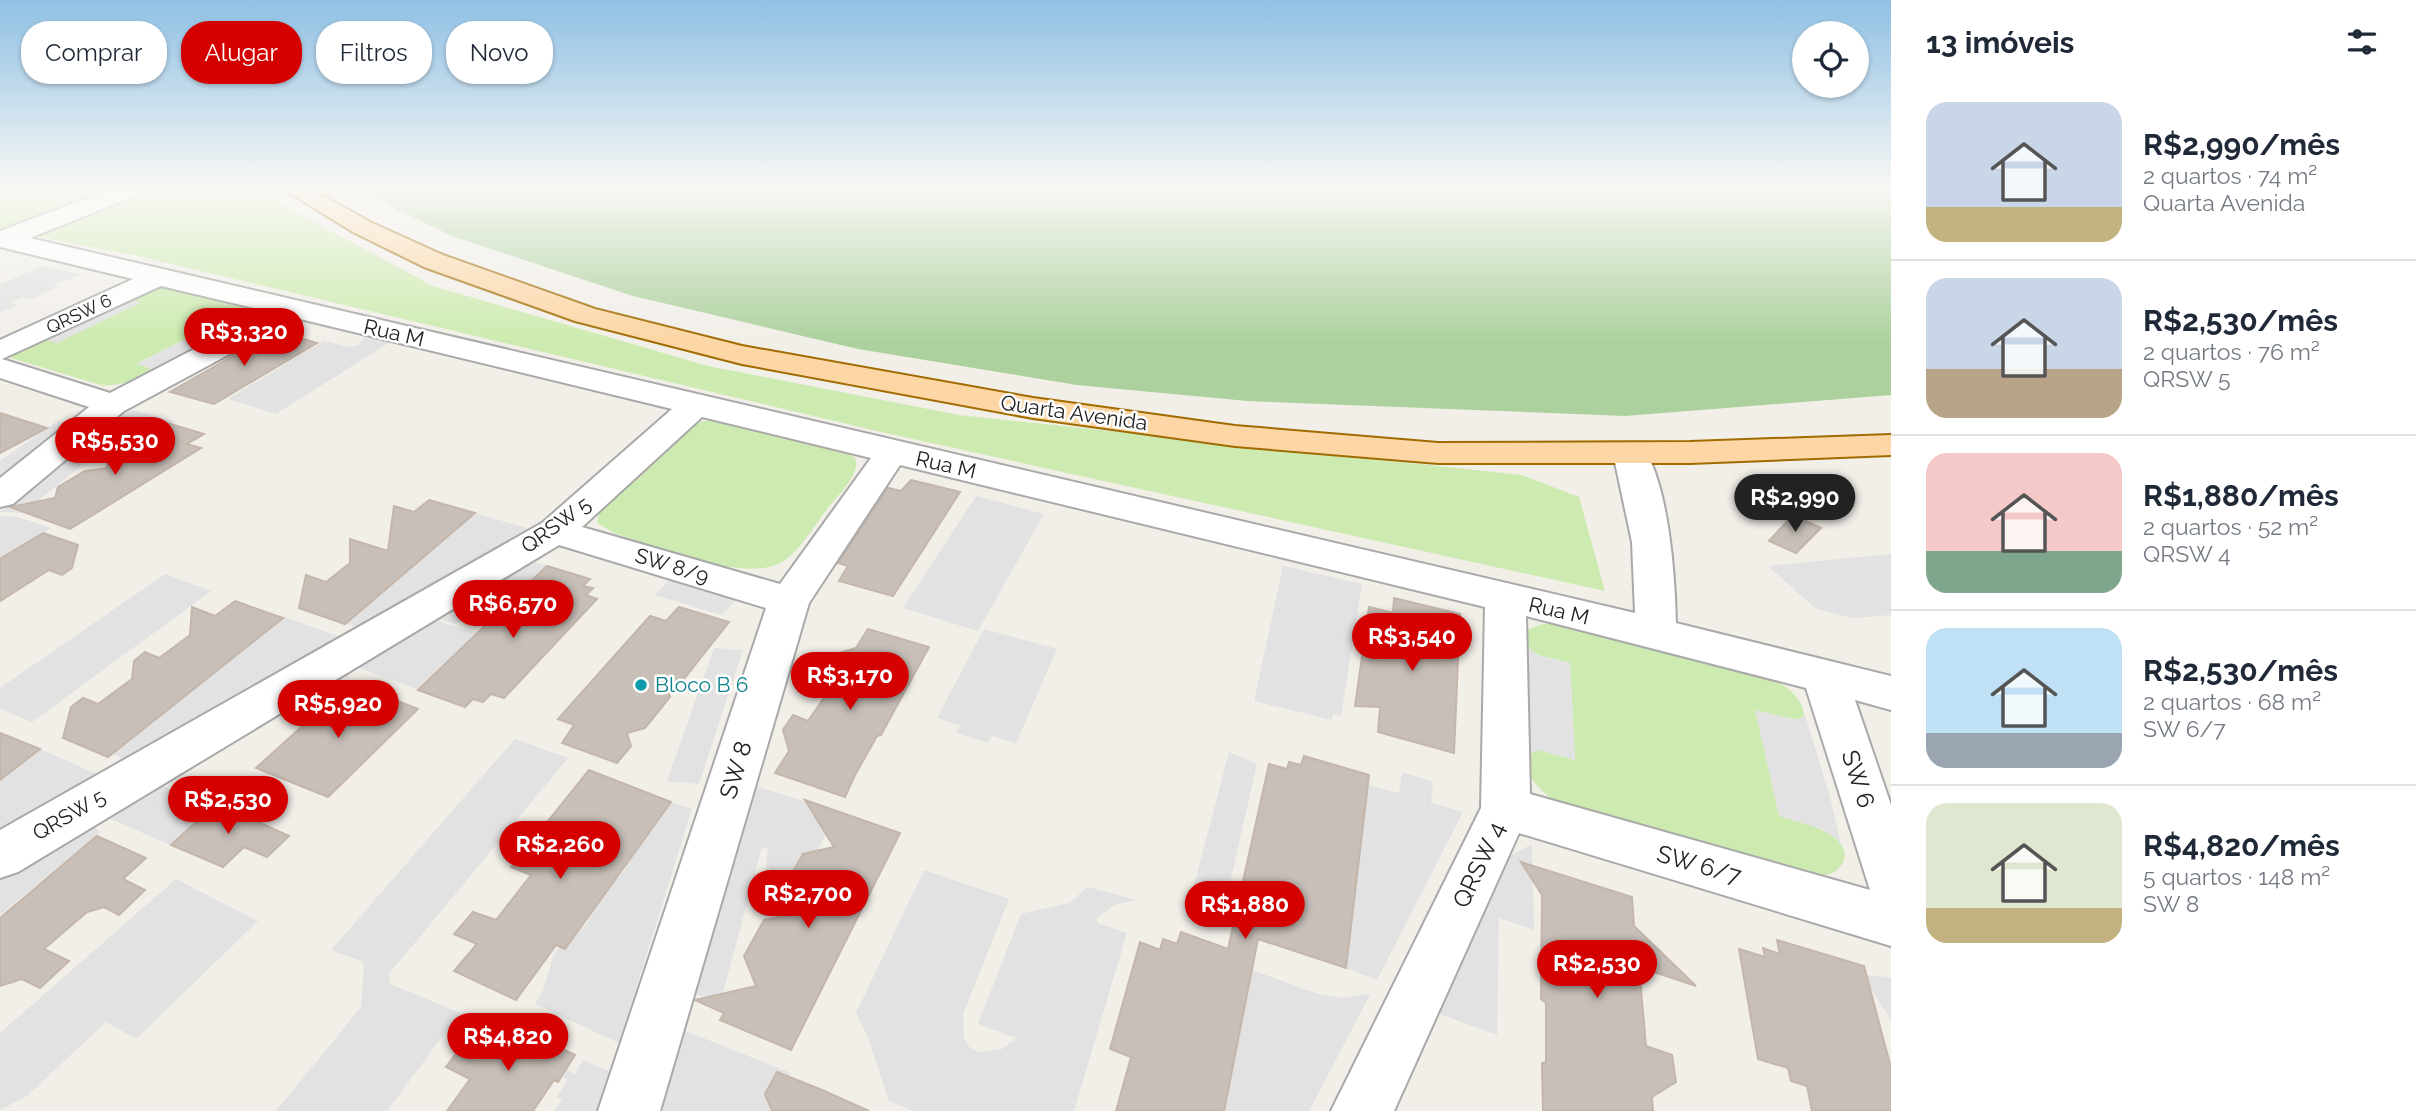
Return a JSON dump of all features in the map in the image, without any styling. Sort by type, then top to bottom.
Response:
[{"type":"main road","name":"Quarta Avenida","points":[[382,239],[567,310],[696,344],[836,374],[1047,411],[1289,441],[1440,453],[1784,451],[1891,445]]},
{"type":"street","name":"Rua M","points":[[2,239],[1655,633],[1891,693]]},
{"type":"street","name":"QRSW 6","points":[[0,351],[158,277]]},
{"type":"street","points":[[0,496],[113,404],[293,309]]},
{"type":"street","points":[[0,368],[113,404]]},
{"type":"street","name":"QRSW 5","points":[[0,856],[555,531],[696,405]]},
{"type":"street","name":"SW 8","points":[[629,1111],[789,601],[892,452]]},
{"type":"street","points":[[1630,453],[1641,488],[1657,579],[1655,633]]},
{"type":"street","name":"SW 8/9","points":[[555,531],[789,601]]},
{"type":"street","name":"QRSW 4","points":[[1362,1111],[1506,808],[1505,599]]},
{"type":"street","name":"SW 6","points":[[1825,677],[1891,880]]},
{"type":"street","name":"SW 6/7","points":[[1506,808],[1891,921]]},
{"type":"green space","points":[[50,239],[345,239],[433,286],[708,366],[959,415],[1522,475],[1579,497],[1605,591],[881,432],[142,257]]},
{"type":"green space","points":[[461,239],[1891,239],[1891,395],[1625,416],[1247,401],[1077,385],[858,349],[633,296]]},
{"type":"green space","points":[[163,286],[254,307],[257,313],[242,325],[217,323],[138,363],[153,370],[134,382],[104,386],[11,358],[15,349],[138,303],[126,299],[151,287]]},
{"type":"green space","points":[[715,419],[848,452],[856,460],[854,473],[846,486],[801,545],[782,562],[766,568],[746,569],[700,561],[616,534],[597,523],[600,508],[691,424]]},
{"type":"green space","points":[[1542,624],[1561,624],[1772,678],[1789,690],[1802,705],[1804,718],[1793,719],[1756,711],[1779,815],[1811,825],[1834,837],[1842,845],[1845,854],[1838,870],[1819,876],[1550,798],[1528,772],[1527,759],[1530,752],[1540,750],[1575,760],[1570,663],[1538,655],[1526,647],[1524,636],[1529,629]]},
{"type":"shaded area","points":[[43,266],[83,275],[53,284],[59,286],[31,299],[23,297],[11,302],[18,305],[0,312],[0,284]]},
{"type":"shaded area","points":[[126,299],[140,303],[57,343],[42,339]]},
{"type":"shaded area","points":[[217,323],[239,326],[152,373],[152,369],[137,364]]},
{"type":"shaded area","points":[[362,332],[400,341],[387,344],[276,414],[228,399],[324,341],[350,347],[359,345],[364,338]]},
{"type":"shaded area","points":[[133,410],[177,422],[164,424],[143,441],[109,457],[78,446],[113,418]]},
{"type":"shaded area","points":[[58,421],[75,422],[0,483],[0,461]]},
{"type":"shaded area","points":[[73,450],[93,456],[38,501],[21,508],[23,513],[0,512]]},
{"type":"shaded area","points":[[976,496],[1044,514],[978,631],[903,608]]},
{"type":"shaded area","points":[[475,513],[533,530],[362,630],[346,623]]},
{"type":"shaded area","points":[[0,516],[18,517],[51,528],[0,558]]},
{"type":"shaded area","points":[[1891,554],[1891,615],[1853,618],[1816,609],[1768,566]]},
{"type":"shaded area","points":[[530,561],[553,567],[547,566],[535,578],[455,624],[433,617]]},
{"type":"shaded area","points":[[1283,566],[1362,584],[1341,716],[1333,714],[1332,720],[1254,701]]},
{"type":"shaded area","points":[[165,574],[211,591],[32,722],[0,709],[0,688]]},
{"type":"shaded area","points":[[671,578],[735,601],[722,615],[655,595]]},
{"type":"shaded area","points":[[279,615],[346,639],[132,762],[113,754],[283,618]]},
{"type":"shaded area","points":[[434,620],[477,633],[419,689],[422,691],[359,668],[378,651]]},
{"type":"shaded area","points":[[984,629],[1057,649],[1016,743],[992,736],[988,743],[956,733],[960,725],[937,718]]},
{"type":"shaded area","points":[[1526,646],[1539,656],[1570,663],[1575,760],[1538,750],[1528,755]]},
{"type":"shaded area","points":[[714,648],[743,650],[699,784],[667,781]]},
{"type":"shaded area","points":[[1755,710],[1793,719],[1800,719],[1805,715],[1842,848],[1837,839],[1824,830],[1779,816]]},
{"type":"shaded area","points":[[515,739],[568,758],[389,974],[390,984],[460,1013],[387,1111],[276,1111],[361,1007],[364,965],[361,961],[331,950]]},
{"type":"shaded area","points":[[40,749],[104,777],[0,837],[0,780]]},
{"type":"shaded area","points":[[1229,752],[1257,764],[1220,927],[1186,916]]},
{"type":"shaded area","points":[[1402,772],[1433,782],[1431,803],[1463,812],[1377,980],[1346,968],[1368,785],[1399,793]]},
{"type":"shaded area","points":[[155,782],[211,808],[170,845],[111,819]]},
{"type":"shaded area","points":[[745,783],[839,812],[820,824],[826,834],[817,851],[803,854],[786,889],[764,881],[768,849],[762,847],[723,993],[719,998],[687,994]]},
{"type":"shaded area","points":[[671,802],[692,809],[619,1043],[535,1004],[543,991],[554,954],[560,947],[565,948],[587,923],[593,910],[581,905],[603,875],[615,880],[625,870],[628,859],[652,830],[657,808],[665,811]]},
{"type":"shaded area","points":[[88,820],[100,833],[0,915],[0,872]]},
{"type":"shaded area","points":[[1532,844],[1534,930],[1499,918],[1497,1035],[1431,1011],[1507,858]]},
{"type":"shaded area","points":[[924,870],[1009,899],[963,1014],[964,1039],[970,1048],[979,1052],[1002,1049],[1016,1038],[978,1024],[1021,914],[1069,903],[1088,887],[1136,900],[1116,904],[1096,918],[1098,923],[1127,933],[1074,1111],[913,1111],[889,1101],[868,1037],[856,1013]]},
{"type":"shaded area","points":[[176,879],[258,921],[136,1039],[106,1022],[27,1096],[0,1110],[0,1033]]},
{"type":"shaded area","points":[[1252,970],[1318,994],[1344,998],[1371,993],[1309,1111],[1223,1111]]},
{"type":"shaded area","points":[[1866,975],[1891,978],[1891,1020],[1868,984]]},
{"type":"shaded area","points":[[678,1028],[791,1073],[787,1082],[774,1077],[765,1094],[770,1111],[655,1111]]},
{"type":"shaded area","points":[[583,1060],[609,1071],[596,1111],[554,1111],[562,1100],[557,1097],[568,1080],[563,1077],[567,1070],[575,1074]]},
{"type":"building","points":[[277,331],[317,343],[214,404],[170,392]]},
{"type":"building","points":[[0,413],[47,428],[0,453]]},
{"type":"building","points":[[167,423],[204,434],[187,444],[201,448],[70,529],[10,507],[55,498],[58,487],[85,471],[107,468],[109,457],[134,443],[154,439],[155,430]]},
{"type":"building","points":[[911,480],[960,492],[893,596],[839,581],[848,566],[838,563],[888,488],[901,491]]},
{"type":"building","points":[[429,500],[475,513],[345,624],[299,608],[306,575],[326,582],[350,563],[350,539],[388,551],[394,506],[414,512]]},
{"type":"building","points":[[1793,515],[1821,528],[1796,553],[1769,541]]},
{"type":"building","points":[[43,533],[78,545],[72,568],[62,575],[49,570],[0,601],[0,559]]},
{"type":"building","points":[[547,566],[590,579],[583,586],[593,588],[586,595],[597,599],[504,698],[491,694],[483,702],[473,699],[465,707],[418,690]]},
{"type":"building","points":[[1394,598],[1460,614],[1454,753],[1378,732],[1380,707],[1355,706],[1369,607],[1393,613]]},
{"type":"building","points":[[235,601],[283,618],[108,757],[63,738],[71,707],[83,698],[98,704],[132,679],[134,661],[145,652],[159,658],[190,635],[192,607],[215,616]]},
{"type":"building","name":"Bloco B 6","points":[[679,607],[729,622],[683,680],[667,684],[670,697],[645,728],[627,733],[631,746],[617,763],[562,743],[574,725],[558,719],[650,616],[666,621]]},
{"type":"building","points":[[868,629],[929,647],[845,797],[775,773],[789,751],[783,730],[793,715],[808,721],[841,673],[806,663],[856,648]]},
{"type":"building","points":[[350,683],[418,709],[328,797],[256,768]]},
{"type":"building","points":[[0,733],[40,749],[0,780]]},
{"type":"building","points":[[1304,756],[1369,775],[1346,968],[1258,939],[1224,1111],[1116,1111],[1131,1057],[1110,1049],[1140,942],[1160,950],[1163,939],[1177,944],[1181,932],[1228,949],[1269,764],[1287,769],[1289,762],[1301,765]]},
{"type":"building","points":[[589,770],[671,802],[565,949],[556,945],[516,1000],[454,971],[477,944],[454,934],[473,912],[496,920],[531,875],[511,867]]},
{"type":"building","points":[[805,800],[900,833],[791,1050],[720,1020],[724,1013],[695,1000],[756,986],[744,956],[764,920],[795,914],[785,886],[803,854],[834,847]]},
{"type":"building","points":[[217,803],[289,836],[267,857],[244,847],[223,867],[171,845]]},
{"type":"building","points":[[97,836],[146,858],[123,879],[145,890],[119,915],[104,907],[87,912],[44,949],[69,961],[40,988],[22,979],[0,986],[0,918]]},
{"type":"building","points":[[1521,862],[1632,897],[1634,926],[1696,986],[1639,967],[1646,1046],[1672,1055],[1676,1082],[1652,1097],[1653,1111],[1543,1111],[1542,1063],[1546,1062],[1546,1003],[1541,999],[1542,895]]},
{"type":"building","points":[[1777,940],[1864,966],[1891,1068],[1891,1111],[1812,1111],[1807,1086],[1791,1081],[1788,1068],[1758,1059],[1739,949],[1765,957],[1763,948],[1780,954]]},
{"type":"building","points":[[510,1025],[575,1055],[558,1082],[554,1080],[533,1111],[447,1111],[470,1079],[446,1067],[468,1038],[493,1049]]},
{"type":"building","points":[[777,1072],[869,1111],[772,1111],[765,1094]]},
{"type":"place","name":"Bloco B 6","points":[[641,685]]}]
